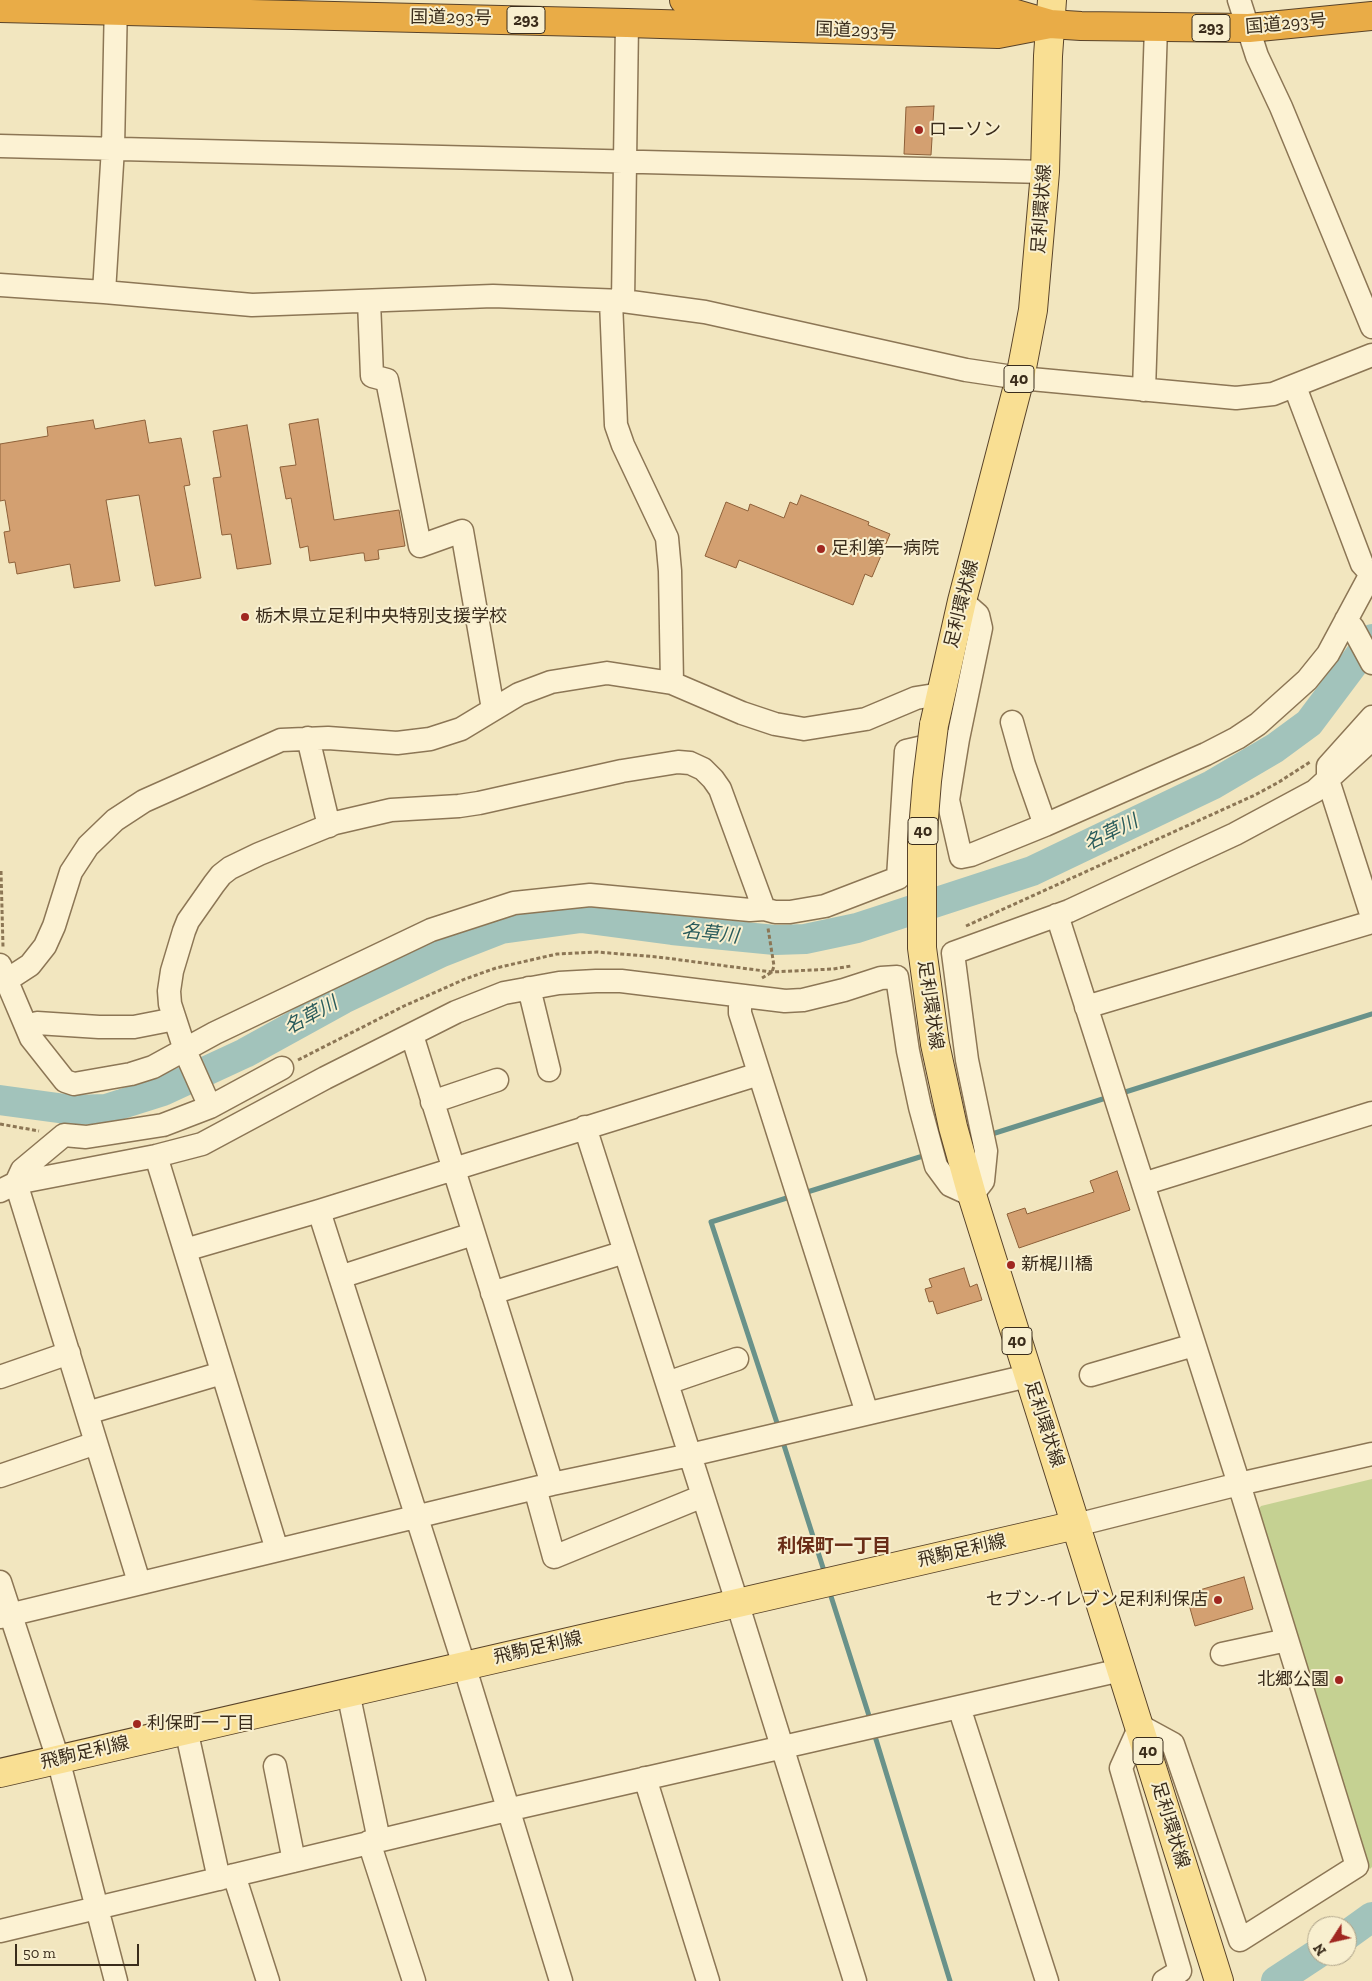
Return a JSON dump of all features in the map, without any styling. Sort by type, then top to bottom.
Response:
[{"type":"highway","name":"国道293号","points":[[684,0],[1051,12],[1081,26],[1249,28],[1372,16]]},
{"type":"highway","name":"国道293号","points":[[0,8],[116,5],[998,34],[1051,12]]},
{"type":"main road","name":"足利環状線","points":[[1051,12],[1045,172],[1034,310],[1020,378],[962,602],[934,725],[926,780],[923,824],[922,948],[935,1044],[951,1118],[972,1196],[1218,1979]]},
{"type":"main road","name":"飛駒足利線","points":[[0,1773],[1076,1525]]},
{"type":"street","points":[[1239,0],[1257,56],[1281,107],[1372,327]]},
{"type":"street","points":[[104,292],[113,148],[116,5]]},
{"type":"street","points":[[627,23],[624,163],[617,301],[616,425],[623,445],[667,538],[670,572],[672,683]]},
{"type":"street","points":[[1144,390],[1156,27]]},
{"type":"street","points":[[0,146],[1045,172]]},
{"type":"street","points":[[0,286],[104,292],[252,305],[493,296],[617,301],[705,312],[966,370],[1020,378],[1236,398],[1273,394],[1295,387],[1372,355]]},
{"type":"street","points":[[370,301],[372,376],[387,380],[420,546],[462,532],[493,709]]},
{"type":"street","points":[[962,602],[978,615],[981,628],[948,800],[960,858],[1045,826],[1206,754],[1237,738],[1258,724],[1279,706],[1306,680],[1328,654],[1350,624],[1372,573],[1362,564],[1295,387]]},
{"type":"street","points":[[1350,624],[1372,663]]},
{"type":"street","points":[[766,917],[750,910],[590,895],[514,904],[431,930],[276,1003],[153,1067],[131,1074],[74,1084],[65,1081],[31,1038],[3,972],[30,965],[45,946],[54,926],[71,872],[88,846],[115,820],[144,801],[281,740],[328,738],[397,743],[430,739],[461,729],[519,694],[551,682],[607,673],[672,683],[742,713],[775,724],[804,730],[866,719],[916,698],[941,694]]},
{"type":"street","points":[[1372,717],[1328,766],[1328,780],[1372,917]]},
{"type":"street","points":[[1012,722],[1024,765],[1045,826]]},
{"type":"street","points":[[308,738],[328,826]]},
{"type":"street","points":[[8,1187],[156,1156],[202,1144],[325,1078],[456,1012],[483,1001],[529,988],[587,981],[621,981],[785,1001],[802,1000],[844,990],[881,978],[897,977],[910,1060],[936,1166],[950,1185],[972,1196],[983,1181],[986,1151],[967,1060],[953,953],[1057,915],[1235,834],[1315,790],[1372,739]]},
{"type":"street","points":[[766,917],[775,912],[790,912],[825,906],[898,878],[906,751],[958,740]]},
{"type":"street","points":[[208,1103],[185,1051],[169,991],[176,953],[188,922],[221,875],[230,868],[328,826],[391,810],[480,803],[622,771],[678,762],[690,763],[703,769],[720,789],[766,917]]},
{"type":"street","points":[[1057,915],[1239,1484],[1357,1866],[1240,1940],[1173,1744],[1140,1726],[1121,1768],[1180,1971],[1164,1981]]},
{"type":"street","points":[[1086,1007],[1372,922]]},
{"type":"street","points":[[529,988],[549,1070]]},
{"type":"street","points":[[740,996],[740,1012],[867,1413]]},
{"type":"street","points":[[26,1026],[37,1022],[134,1028],[175,1019]]},
{"type":"street","points":[[412,1035],[492,1293],[544,1486],[554,1557],[703,1496]]},
{"type":"street","points":[[8,1187],[22,1170],[64,1135],[86,1137],[163,1125],[282,1068]]},
{"type":"street","points":[[185,1250],[320,1211],[759,1074]]},
{"type":"street","points":[[432,1102],[497,1080]]},
{"type":"street","points":[[1143,1184],[1372,1113]]},
{"type":"street","points":[[585,1127],[737,1602],[855,1981]]},
{"type":"street","points":[[156,1156],[277,1550]]},
{"type":"street","points":[[8,1187],[68,1353],[139,1582]]},
{"type":"street","points":[[320,1211],[415,1517],[464,1665],[561,1981]]},
{"type":"street","points":[[340,1277],[473,1234]]},
{"type":"street","points":[[492,1293],[625,1252]]},
{"type":"street","points":[[1091,1375],[1194,1345]]},
{"type":"street","points":[[0,1376],[68,1353]]},
{"type":"street","points":[[667,1383],[737,1359]]},
{"type":"street","points":[[87,1413],[222,1373]]},
{"type":"street","points":[[6,1616],[139,1582],[544,1486],[1028,1376]]},
{"type":"street","points":[[0,1476],[96,1442]]},
{"type":"street","points":[[1076,1525],[1239,1484],[1372,1454]]},
{"type":"street","points":[[0,1582],[6,1616],[58,1759],[116,1981]]},
{"type":"street","points":[[1222,1654],[1287,1640]]},
{"type":"street","points":[[0,1931],[374,1841],[1121,1670]]},
{"type":"street","points":[[348,1692],[374,1841],[414,1981]]},
{"type":"street","points":[[959,1707],[1047,1981]]},
{"type":"street","points":[[186,1729],[226,1877],[268,1981]]},
{"type":"street","points":[[275,1766],[294,1861]]},
{"type":"street","points":[[645,1778],[708,1981]]},
{"type":"path","points":[[964,927],[1255,795],[1279,782],[1314,758]]},
{"type":"path","points":[[2,872],[3,972]]},
{"type":"path","points":[[766,917],[774,966],[772,972]]},
{"type":"path","points":[[0,1124],[64,1135]]},
{"type":"green space","name":"北郷公園","points":[[1372,1479],[1372,1867],[1370,1869],[1357,1846],[1255,1514],[1261,1506]]},
{"type":"building","name":"ローソン","points":[[934,106],[931,155],[904,154],[906,107]]},
{"type":"building","points":[[318,419],[334,520],[399,510],[405,546],[378,550],[379,559],[365,561],[364,553],[361,553],[310,561],[308,546],[300,548],[291,498],[286,499],[280,467],[296,465],[289,424]]},
{"type":"building","points":[[93,420],[95,429],[145,420],[149,443],[181,438],[190,485],[184,486],[201,578],[155,586],[139,495],[106,500],[120,581],[74,588],[70,564],[17,574],[15,562],[9,563],[4,532],[10,531],[5,500],[0,501],[0,444],[48,436],[47,427]]},
{"type":"building","points":[[247,425],[271,564],[237,569],[231,534],[222,535],[213,478],[221,477],[213,431]]},
{"type":"building","name":"足利第一病院","points":[[801,495],[869,522],[868,525],[890,534],[872,577],[865,574],[853,605],[739,560],[736,568],[705,556],[726,502],[748,511],[750,504],[784,518],[790,502],[797,505]]},
{"type":"building","points":[[1117,1171],[1130,1210],[1019,1248],[1007,1214],[1025,1208],[1027,1214],[1094,1192],[1090,1181]]},
{"type":"building","points":[[964,1268],[970,1287],[977,1284],[982,1300],[937,1314],[933,1301],[929,1302],[925,1289],[932,1287],[929,1279]]},
{"type":"building","points":[[1244,1577],[1253,1609],[1195,1626],[1186,1594]]},
{"type":"waterway","name":"名草川","points":[[0,1100],[73,1110],[106,1109],[163,1091],[245,1053],[343,999],[442,952],[501,929],[581,918],[672,930],[775,940],[805,939],[857,928],[1032,871],[1212,785],[1275,748],[1309,723],[1372,639]]},
{"type":"waterway","points":[[1119,1094],[1372,1014]]},
{"type":"waterway","points":[[992,1134],[1109,1097]]},
{"type":"waterway","points":[[804,1193],[923,1156]]},
{"type":"waterway","points":[[779,1429],[711,1222],[793,1196]]},
{"type":"waterway","points":[[782,1439],[825,1574]]},
{"type":"waterway","points":[[829,1590],[871,1722]]},
{"type":"waterway","points":[[874,1733],[950,1981]]},
{"type":"waterway","points":[[1357,1928],[1372,1917]]},
{"type":"waterway","points":[[1276,1981],[1307,1961]]},
{"type":"place","name":"ローソン","points":[[919,130]]},
{"type":"place","name":"足利第一病院","points":[[821,549]]},
{"type":"place","name":"栃木県立足利中央特別支援学校","points":[[245,617]]},
{"type":"place","name":"新梶川橋","points":[[1011,1265]]},
{"type":"place","name":"セブン-イレブン足利利保店","points":[[1218,1600]]},
{"type":"place","name":"北郷公園","points":[[1339,1680]]},
{"type":"place","name":"利保町一丁目","points":[[137,1724]]},
{"type":"district","name":"利保町一丁目","points":[[834,1547]]}]
